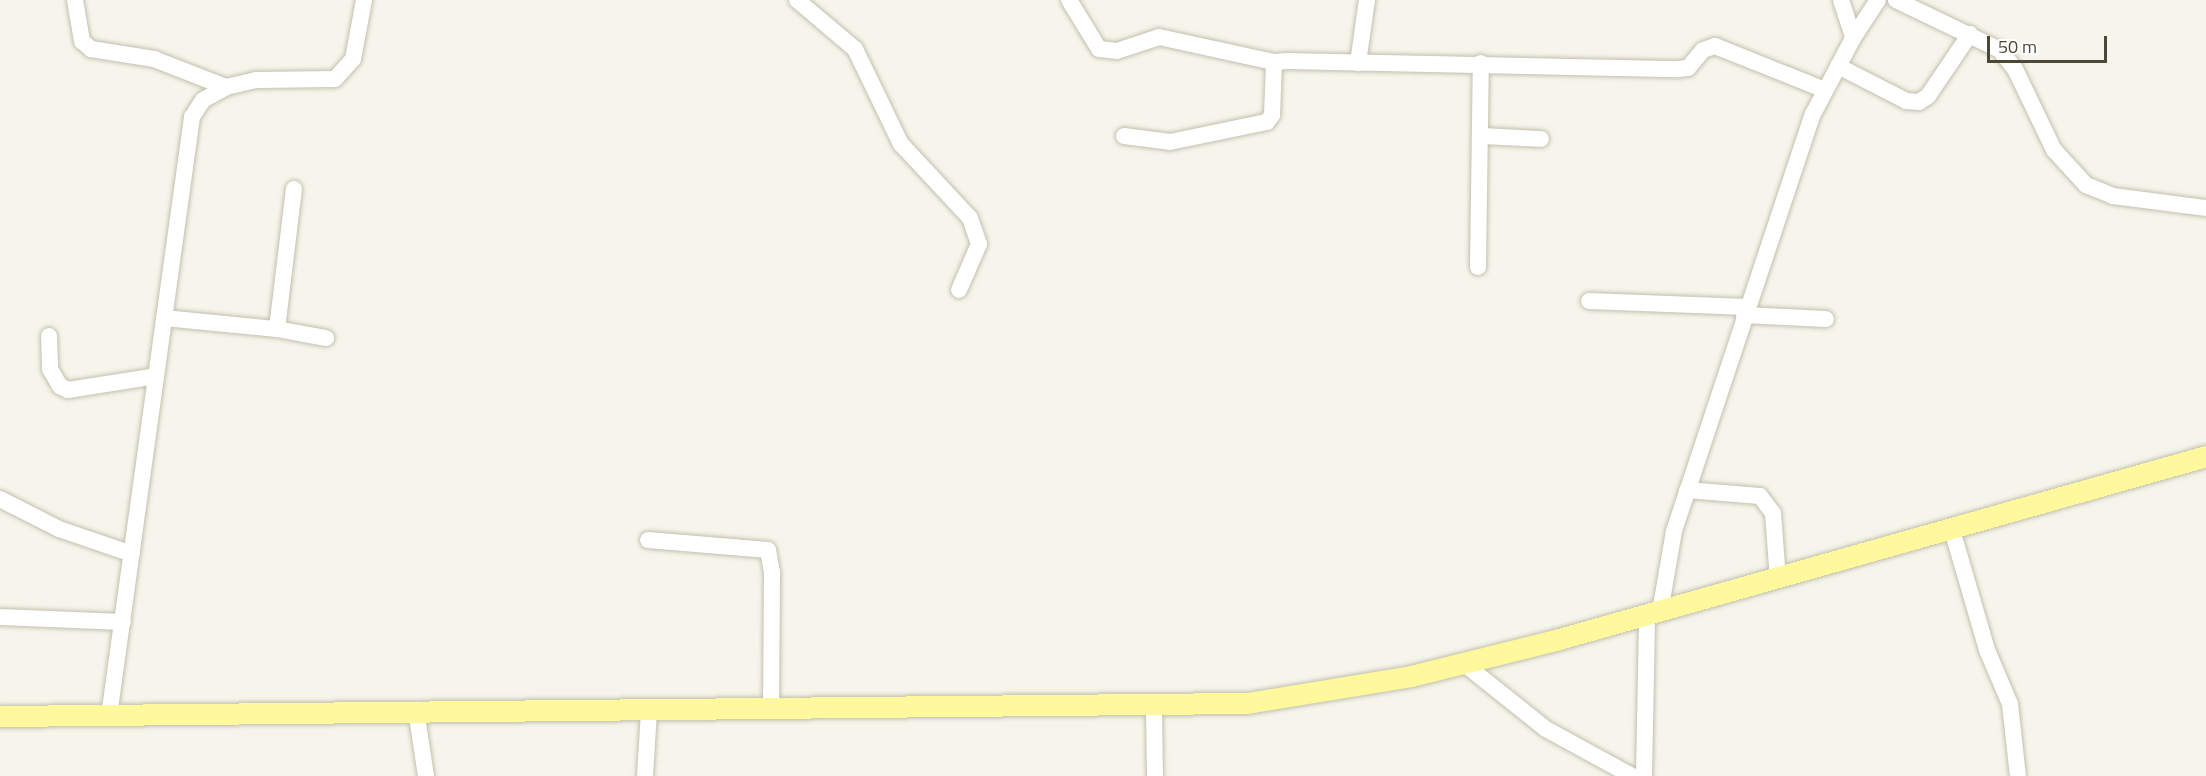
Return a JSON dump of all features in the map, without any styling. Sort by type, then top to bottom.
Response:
[{"type":"main road","points":[[0,716],[416,710],[771,711],[1247,703],[1301,696],[1411,676],[1654,614],[2206,456]]},
{"type":"street","points":[[75,0],[82,41],[91,50],[154,59],[226,87]]},
{"type":"street","points":[[109,716],[192,117],[202,100],[226,87],[256,80],[335,80],[353,59],[364,0]]},
{"type":"street","points":[[796,0],[855,49],[901,144],[975,228],[979,244],[959,290]]},
{"type":"street","points":[[1069,0],[1099,49],[1117,51],[1159,37],[1274,62],[1481,63],[1678,69],[1688,68],[1703,50],[1715,46],[1826,90]]},
{"type":"street","points":[[1358,63],[1367,0]]},
{"type":"street","points":[[1841,0],[1853,38]]},
{"type":"street","points":[[1644,776],[1654,614],[1687,490],[1813,114],[1853,38],[1878,0]]},
{"type":"street","points":[[1896,0],[2000,50],[2015,69],[2054,150],[2086,185],[2113,196],[2206,208]]},
{"type":"street","points":[[1838,66],[1906,101],[1919,102],[1928,96],[1970,34]]},
{"type":"street","points":[[1124,136],[1170,142],[1268,122],[1272,115],[1274,62]]},
{"type":"street","points":[[1478,267],[1481,63]]},
{"type":"street","points":[[1480,136],[1542,139]]},
{"type":"street","points":[[277,329],[294,189]]},
{"type":"street","points":[[1589,301],[1746,311],[1826,320]]},
{"type":"street","points":[[164,318],[277,329],[326,339]]},
{"type":"street","points":[[49,336],[50,369],[60,386],[68,390],[156,376]]},
{"type":"street","points":[[1687,490],[1760,496],[1773,513],[1778,579]]},
{"type":"street","points":[[0,499],[59,529],[132,554]]},
{"type":"street","points":[[1952,530],[1987,650],[2010,704],[2018,776]]},
{"type":"street","points":[[648,540],[768,550],[772,572],[771,711]]},
{"type":"street","points":[[0,616],[123,622]]},
{"type":"street","points":[[1462,662],[1546,729],[1632,776]]},
{"type":"street","points":[[1154,706],[1155,776]]},
{"type":"street","points":[[416,710],[426,776]]},
{"type":"street","points":[[645,776],[649,710]]}]
